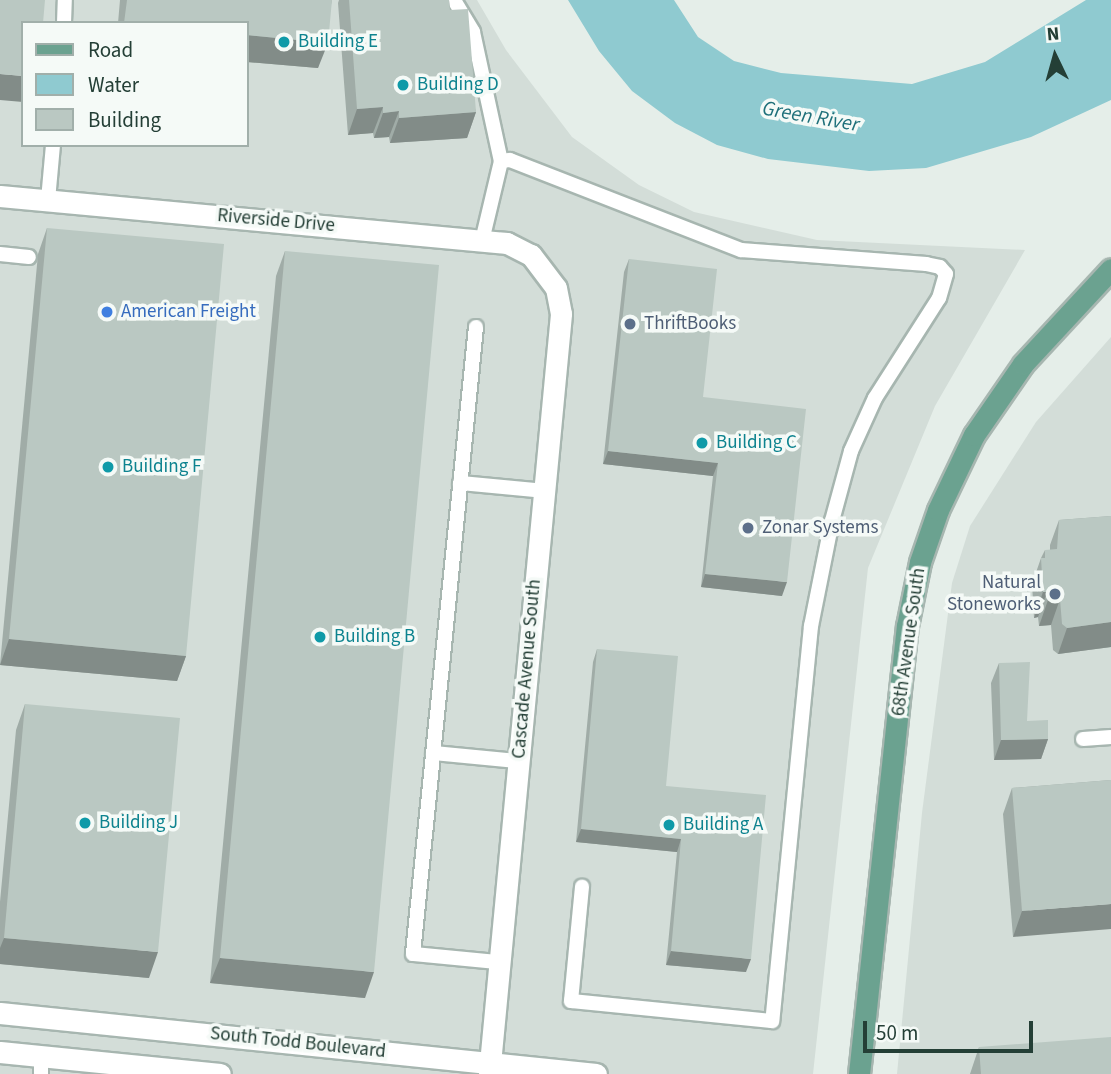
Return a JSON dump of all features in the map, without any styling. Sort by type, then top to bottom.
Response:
[{"type":"main road","name":"68th Avenue South","points":[[859,1074],[907,626],[920,562],[938,510],[974,435],[1023,364],[1111,269]]},
{"type":"street","name":"Riverside Drive","points":[[0,196],[507,243],[543,268]]},
{"type":"street","name":"Cascade Avenue South","points":[[489,1068],[561,314],[556,288],[543,268]]},
{"type":"street","name":"South Todd Boulevard","points":[[0,1013],[489,1068],[596,1074]]},
{"type":"street","name":"South Todd Boulevard","points":[[0,1052],[42,1065],[220,1074]]},
{"type":"lane","points":[[64,21],[65,0]]},
{"type":"lane","points":[[454,0],[473,32],[501,161],[482,241]]},
{"type":"lane","points":[[48,200],[53,147]]},
{"type":"lane","points":[[501,161],[520,162],[741,250],[926,264],[940,267],[946,274],[939,298],[875,398],[851,451],[832,521],[811,626],[772,1021],[571,1001],[582,887]]},
{"type":"lane","points":[[0,254],[29,257]]},
{"type":"lane","points":[[475,327],[413,954],[498,962]]},
{"type":"lane","points":[[460,482],[544,491]]},
{"type":"lane","points":[[1083,739],[1111,737]]},
{"type":"lane","points":[[433,753],[518,761]]},
{"type":"shaded area","points":[[0,0],[477,0],[506,50],[572,137],[639,185],[694,212],[817,240],[1025,250],[935,406],[868,568],[813,1074],[0,1074]]},
{"type":"shaded area","points":[[1111,337],[1111,1074],[897,1074],[922,813],[952,583],[970,526],[1036,422]]},
{"type":"water","name":"Green River","points":[[568,0],[674,0],[698,37],[734,61],[781,73],[912,84],[985,62],[1086,0],[1111,0],[1111,100],[1031,137],[926,168],[869,171],[768,159],[717,145],[675,123],[632,91],[599,51]]},
{"type":"building","points":[[0,0],[45,0],[43,21],[21,21],[21,76],[0,74]]},
{"type":"building","name":"Building E","points":[[127,0],[332,0],[328,43],[248,35],[248,21],[124,21]]},
{"type":"building","name":"Building D","points":[[349,0],[449,0],[450,10],[468,9],[476,112],[399,118],[399,111],[383,113],[383,107],[357,109]]},
{"type":"building","name":"Building F","points":[[47,228],[224,244],[186,656],[9,639]]},
{"type":"building","name":"Building B","points":[[285,251],[439,265],[374,972],[220,958]]},
{"type":"building","name":"Building C","points":[[629,259],[717,269],[703,397],[806,409],[787,582],[705,574],[718,463],[608,451]]},
{"type":"building","points":[[1111,516],[1111,622],[1067,628],[1062,624],[1060,599],[1048,600],[1047,592],[1043,592],[1041,558],[1045,558],[1045,550],[1057,549],[1059,520]]},
{"type":"building","name":"Building A","points":[[597,649],[678,656],[666,786],[766,795],[751,959],[671,951],[681,839],[581,829]]},
{"type":"building","points":[[1030,662],[1027,721],[1048,720],[1048,739],[1001,740],[999,663]]},
{"type":"building","name":"Building J","points":[[25,704],[180,718],[158,952],[4,938]]},
{"type":"building","points":[[1111,780],[1111,904],[1022,911],[1012,788]]},
{"type":"building","points":[[1111,1037],[1111,1074],[981,1074],[979,1047]]},
{"type":"place","name":"Building E","points":[[284,42]]},
{"type":"place","name":"Building D","points":[[403,85]]},
{"type":"place","name":"American Freight","points":[[107,312]]},
{"type":"place","name":"ThriftBooks","points":[[630,324]]},
{"type":"place","name":"Building C","points":[[702,443]]},
{"type":"place","name":"Building F","points":[[108,467]]},
{"type":"place","name":"Zonar Systems","points":[[748,528]]},
{"type":"place","name":"Natural Stoneworks","points":[[1055,594]]},
{"type":"place","name":"Building B","points":[[320,637]]},
{"type":"place","name":"Building J","points":[[85,823]]},
{"type":"place","name":"Building A","points":[[669,825]]}]
